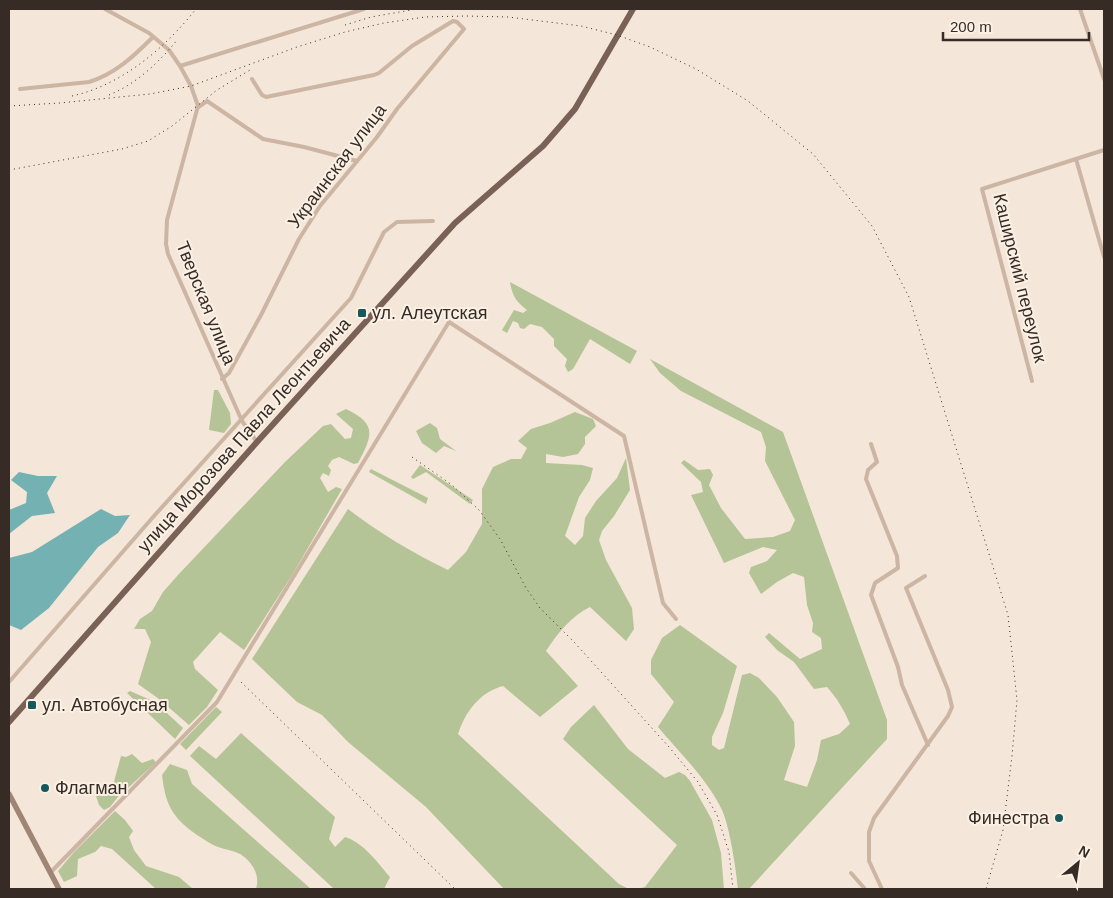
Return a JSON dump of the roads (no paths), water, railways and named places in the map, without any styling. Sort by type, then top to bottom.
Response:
[{"type":"main road","name":"улица Морозова Павла Леонтьевича","points":[[10,719],[257,442],[455,224],[543,146],[575,109],[633,9]]},
{"type":"street","points":[[105,9],[153,37],[169,50],[191,86],[198,108],[207,102],[263,139],[304,147],[357,161]]},
{"type":"street","points":[[348,9],[350,14]]},
{"type":"street","points":[[180,66],[364,9]]},
{"type":"street","points":[[1080,9],[1104,79]]},
{"type":"street","name":"Украинская улица","points":[[222,379],[234,365],[299,239],[320,206],[397,109],[462,33],[464,28],[453,21],[412,46],[374,75],[266,97],[262,95],[252,80]]},
{"type":"street","points":[[20,89],[95,80],[117,70],[153,37]]},
{"type":"street","name":"Тверская улица","points":[[198,108],[167,220],[166,244],[168,254],[222,379],[242,421],[257,442]]},
{"type":"street","name":"Каширский переулок","points":[[1032,381],[982,189],[1104,150]]},
{"type":"street","points":[[1076,159],[1104,257]]},
{"type":"street","points":[[9,682],[154,516],[242,421],[351,298],[384,232],[397,222],[433,221]]},
{"type":"street","points":[[50,873],[217,702],[449,322],[624,436],[663,603],[676,619]]},
{"type":"street","points":[[871,444],[877,462],[868,470],[866,479],[897,556],[898,568],[875,584],[871,595],[898,667],[902,684],[928,745]]},
{"type":"street","points":[[882,889],[869,861],[869,832],[874,818],[928,745],[952,707],[948,690],[906,588],[925,576]]},
{"type":"street","points":[[9,794],[59,889]]},
{"type":"street","points":[[851,873],[864,889]]},
{"type":"water","points":[[19,472],[38,476],[57,476],[47,493],[55,513],[32,516],[9,534],[9,510],[26,503],[27,492],[11,480]]},
{"type":"water","points":[[101,509],[115,516],[130,515],[118,533],[98,547],[49,608],[21,630],[9,625],[9,558],[32,552]]},
{"type":"railway","points":[[72,96],[108,83],[141,63],[171,38],[196,9]]},
{"type":"railway","points":[[345,25],[371,17],[417,9]]},
{"type":"railway","points":[[9,106],[150,94],[191,86],[297,47],[345,32],[384,23],[425,17],[466,16],[508,17],[581,26],[617,35],[650,47],[696,69],[748,101],[813,154],[872,226],[909,297],[1008,615],[1017,700],[1003,830],[986,889]]},
{"type":"railway","points":[[109,95],[139,78],[178,39]]},
{"type":"railway","points":[[9,170],[122,149],[148,141],[172,126],[217,90],[250,70]]},
{"type":"railway","points":[[412,457],[452,485],[479,510],[500,539],[526,588],[540,608],[574,642],[698,782],[717,815],[729,852],[733,889]]},
{"type":"railway","points":[[241,682],[455,889]]},
{"type":"place","name":"ул. Алеутская","points":[[362,313]]},
{"type":"place","name":"ул. Автобусная","points":[[32,705]]},
{"type":"place","name":"Флагман","points":[[45,788]]},
{"type":"place","name":"Финестра","points":[[1059,818]]}]
